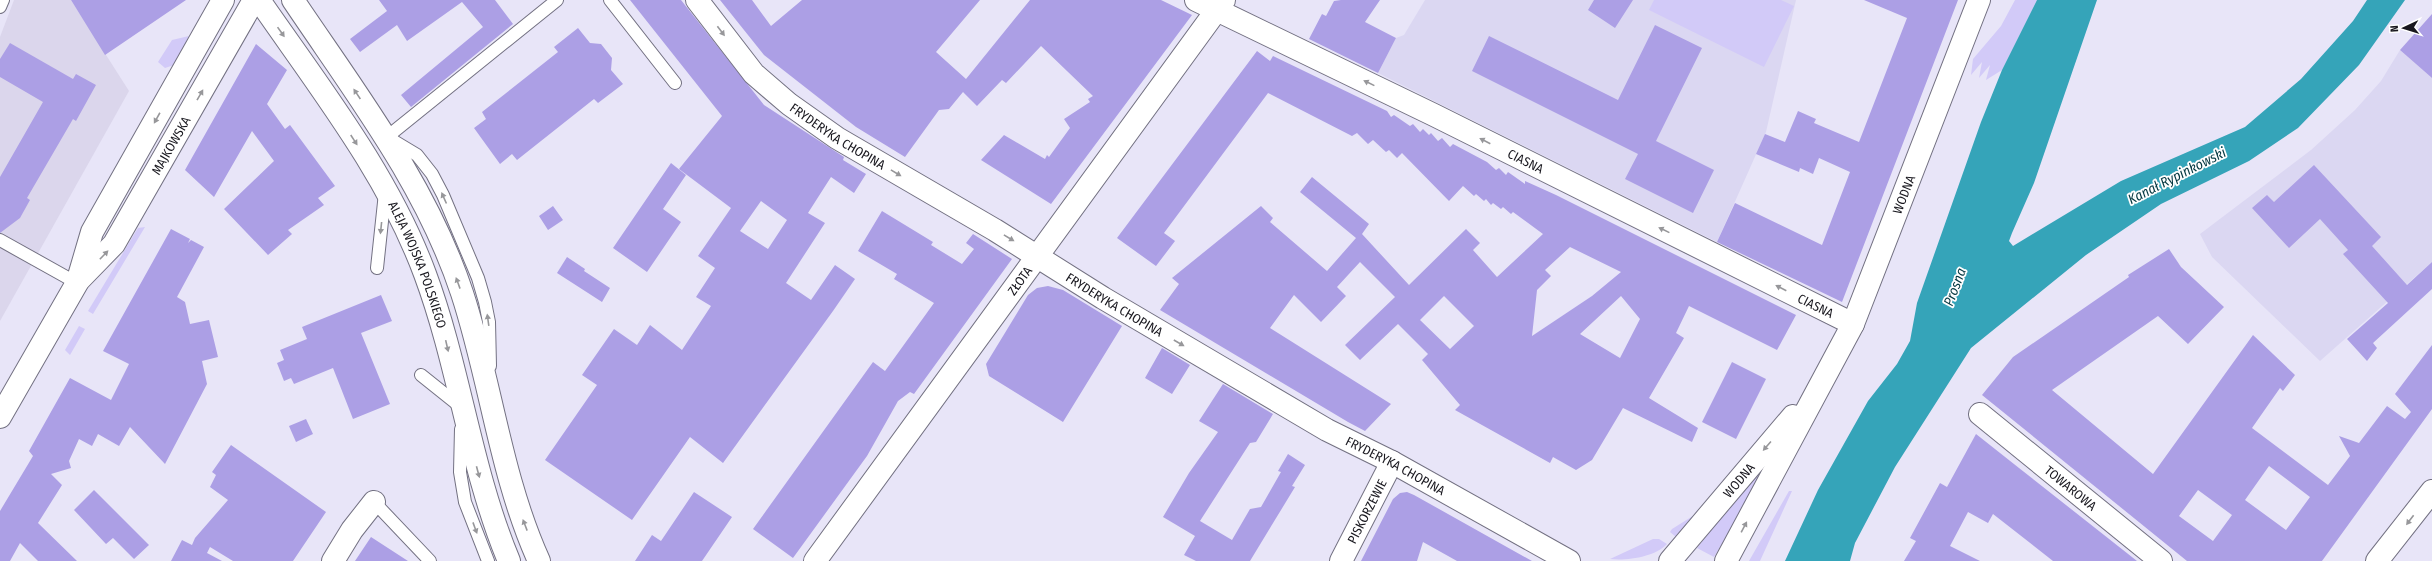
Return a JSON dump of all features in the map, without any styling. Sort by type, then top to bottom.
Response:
[{"type":"street","name":"MAJKOWSKA","points":[[0,417],[77,282],[92,232],[223,0]]},
{"type":"street","name":"MAJKOWSKA","points":[[77,282],[114,244],[254,0]]},
{"type":"street","name":"ALEJA WOJSKA POLSKIEGO","points":[[259,0],[385,190],[414,246],[430,287],[445,335],[483,492],[509,561]]},
{"type":"street","points":[[293,0],[387,137],[424,203],[451,263],[472,328],[492,415],[510,483],[539,561]]},
{"type":"street","name":"FRYDERYKA CHOPINA","points":[[697,0],[754,74],[789,104],[837,138],[1037,255],[1102,298],[1327,430],[1392,462],[1570,561]]},
{"type":"street","name":"CIASNA","points":[[1196,0],[1220,5],[1441,119],[1853,324]]},
{"type":"street","name":"WODNA","points":[[1726,561],[1853,324],[1979,0]]},
{"type":"street","name":"ZŁOTA","points":[[815,561],[1220,5]]},
{"type":"street","name":"WODNA","points":[[1669,560],[1820,385]]},
{"type":"street","name":"TOWAROWA","points":[[1980,414],[2161,561]]},
{"type":"street","name":"PISKORZEWIE","points":[[1341,561],[1392,462]]},
{"type":"street","points":[[2383,557],[2432,491]]},
{"type":"street","points":[[333,561],[352,530],[374,502]]},
{"type":"lane","points":[[0,7],[3,0]]},
{"type":"lane","points":[[387,137],[557,0]]},
{"type":"lane","points":[[610,0],[675,83]]},
{"type":"lane","points":[[377,268],[385,190]]},
{"type":"lane","points":[[0,240],[77,282]]},
{"type":"lane","points":[[421,375],[462,407],[460,472],[465,502],[488,561]]},
{"type":"lane","points":[[374,502],[430,561]]},
{"type":"shaded area","points":[[14,0],[71,0],[129,91],[0,321],[0,37]]},
{"type":"shaded area","points":[[1425,0],[1796,0],[1766,132],[1717,242],[1378,73],[1396,38],[1404,35]]},
{"type":"shaded area","points":[[1654,0],[1781,0],[1794,6],[1764,67],[1649,10]]},
{"type":"shaded area","points":[[2015,0],[2037,0],[2002,70],[1986,80],[1990,65],[1979,78],[1982,62],[1971,75],[1973,59],[2001,26]]},
{"type":"shaded area","points":[[189,36],[174,65],[165,68],[158,62],[172,40]]},
{"type":"shaded area","points":[[2400,50],[2432,78],[2432,262],[2320,361],[2212,257],[2200,234],[2311,150],[2355,110],[2381,81]]},
{"type":"shaded area","points":[[145,227],[93,314],[88,311],[138,228]]},
{"type":"shaded area","points":[[79,326],[85,329],[70,355],[65,350]]},
{"type":"shaded area","points":[[1778,445],[1780,448],[1714,557],[1697,548]]},
{"type":"shaded area","points":[[1789,491],[1792,491],[1760,561],[1749,561]]},
{"type":"shaded area","points":[[1696,514],[1676,537],[1670,532],[1672,529]]},
{"type":"shaded area","points":[[1653,539],[1659,539],[1667,544],[1648,555],[1632,559],[1610,559]]},
{"type":"water","points":[[2037,0],[2097,0],[2034,183],[2009,241],[2013,246],[2121,181],[2245,127],[2301,79],[2353,21],[2367,0],[2405,0],[2359,65],[2298,128],[2249,161],[2161,204],[2086,255],[1971,348],[1895,467],[1855,543],[1850,561],[1785,561],[1818,490],[1868,401],[1897,364],[1910,341],[1917,303],[1981,122],[2002,70]]},
{"type":"building","points":[[71,0],[186,0],[105,55]]},
{"type":"building","points":[[379,0],[495,0],[513,24],[411,107],[401,95],[483,27],[462,2],[407,41],[397,25],[360,52],[350,39],[387,11]]},
{"type":"building","points":[[630,0],[681,0],[764,105],[844,157],[843,160],[866,174],[854,193],[831,177],[808,213],[825,223],[786,283],[811,300],[835,265],[855,279],[723,463],[690,437],[632,520],[545,460],[597,385],[582,375],[614,329],[637,345],[650,325],[682,350],[711,306],[696,297],[715,268],[698,256],[731,208],[679,169],[722,116]],"holes":[[[761,201],[787,220],[768,249],[740,231]]]},
{"type":"building","points":[[720,0],[752,0],[771,26],[802,0],[980,0],[936,52],[966,79],[1030,0],[1161,0],[1192,15],[1051,204],[981,160],[1004,135],[1045,159],[1047,155],[1049,157],[1070,128],[1064,119],[1090,102],[1088,99],[1093,96],[1041,46],[1006,83],[1002,80],[977,106],[963,92],[949,109],[939,110],[905,157],[856,127],[764,55]]},
{"type":"building","points":[[1380,0],[1365,22],[1396,38],[1378,73],[1309,39],[1322,14],[1326,16],[1334,1]]},
{"type":"building","points":[[1594,0],[1633,0],[1615,28],[1588,10]]},
{"type":"building","points":[[1864,0],[1958,0],[1842,302],[1717,242],[1735,203],[1822,245],[1850,172],[1819,158],[1813,174],[1800,168],[1799,172],[1756,154],[1765,134],[1785,142],[1798,111],[1816,119],[1814,123],[1859,142],[1907,18]]},
{"type":"building","points":[[2432,14],[2432,78],[2400,50]]},
{"type":"building","points":[[1655,25],[1702,48],[1656,141],[1714,170],[1693,213],[1625,179],[1638,154],[1472,71],[1489,36],[1618,100]]},
{"type":"building","points":[[578,28],[590,43],[601,44],[612,58],[611,70],[623,84],[598,103],[594,99],[517,160],[512,154],[500,164],[474,128],[486,119],[482,112],[558,52],[554,47]]},
{"type":"building","points":[[10,43],[73,79],[76,74],[96,85],[76,121],[73,119],[27,198],[30,200],[20,218],[0,233],[0,177],[43,102],[0,77],[0,59]]},
{"type":"building","points":[[256,44],[287,70],[267,104],[285,129],[290,125],[335,186],[318,198],[324,205],[288,230],[292,234],[268,255],[224,209],[274,161],[252,131],[214,197],[185,170]]},
{"type":"building","points":[[1257,51],[1270,61],[1273,56],[1387,111],[1391,117],[1394,115],[1410,126],[1413,124],[1420,132],[1423,129],[1429,135],[1431,133],[1438,141],[1442,138],[1450,147],[1453,144],[1487,162],[1496,170],[1499,168],[1506,175],[1508,172],[1525,184],[1525,181],[1556,195],[1796,315],[1777,350],[1689,306],[1676,333],[1684,338],[1649,398],[1698,428],[1692,442],[1623,408],[1592,460],[1576,470],[1553,457],[1550,463],[1455,410],[1460,405],[1422,360],[1428,354],[1398,324],[1360,360],[1345,345],[1395,297],[1360,262],[1337,287],[1346,296],[1321,322],[1294,295],[1270,328],[1391,404],[1365,431],[1160,310],[1179,284],[1172,278],[1261,206],[1273,218],[1270,222],[1327,271],[1356,238],[1300,192],[1312,177],[1369,224],[1362,234],[1409,285],[1466,229],[1480,243],[1473,250],[1497,277],[1543,234],[1513,212],[1511,214],[1503,207],[1501,209],[1493,203],[1491,205],[1486,199],[1484,201],[1476,194],[1474,196],[1463,186],[1449,201],[1402,153],[1397,158],[1389,150],[1386,152],[1373,140],[1368,144],[1357,133],[1352,136],[1268,93],[1164,233],[1175,241],[1156,266],[1117,238]],"holes":[[[1570,247],[1621,272],[1592,296],[1532,336],[1537,290],[1551,276],[1545,270]],[[1444,296],[1474,326],[1450,349],[1420,320]],[[1621,296],[1640,319],[1620,358],[1580,334]]]},
{"type":"building","points":[[671,163],[686,175],[663,209],[681,222],[647,272],[613,248]]},
{"type":"building","points":[[2314,165],[2381,237],[2372,246],[2407,285],[2432,262],[2432,289],[2373,343],[2377,348],[2367,361],[2347,339],[2388,303],[2343,254],[2348,250],[2320,219],[2289,248],[2252,208],[2267,195],[2274,202]]},
{"type":"building","points":[[553,206],[563,220],[548,230],[539,216]]},
{"type":"building","points":[[882,211],[933,242],[931,245],[962,264],[974,249],[966,243],[973,234],[1012,259],[914,394],[910,392],[898,401],[867,456],[793,558],[753,529],[873,362],[885,371],[934,303],[894,279],[897,274],[858,251]]},
{"type":"building","points":[[171,229],[190,239],[188,243],[191,240],[204,247],[177,297],[185,302],[190,324],[209,320],[218,357],[202,361],[207,384],[165,464],[130,427],[119,446],[98,434],[92,446],[79,439],[69,461],[71,468],[51,474],[62,485],[38,523],[77,561],[38,561],[20,543],[10,561],[0,561],[0,511],[33,456],[29,451],[70,378],[111,400],[129,364],[103,351]]},
{"type":"building","points":[[2169,249],[2181,267],[2224,307],[2188,344],[2158,316],[2052,390],[2153,474],[2253,335],[2295,375],[2283,391],[2280,388],[2252,428],[2328,485],[2350,456],[2339,436],[2359,443],[2387,406],[2405,419],[2411,412],[2395,394],[2432,345],[2432,409],[2322,561],[2187,561],[1982,395],[2013,357],[2129,277],[2128,275]],"holes":[[[2269,466],[2310,497],[2286,530],[2245,500]],[[2198,490],[2232,515],[2213,541],[2179,516]]]},
{"type":"building","points":[[567,257],[585,269],[584,271],[610,288],[602,302],[557,273]]},
{"type":"building","points":[[1048,286],[1063,290],[1122,326],[1063,422],[989,376],[986,364],[1028,295],[1037,288]]},
{"type":"building","points":[[381,295],[392,321],[361,333],[390,404],[353,419],[333,368],[294,384],[291,378],[284,381],[277,363],[284,360],[280,350],[307,339],[302,327]]},
{"type":"building","points":[[1162,348],[1190,365],[1172,394],[1145,378]]},
{"type":"building","points":[[1732,362],[1766,379],[1736,439],[1702,422]]},
{"type":"building","points":[[1223,384],[1273,414],[1256,442],[1250,443],[1200,521],[1232,540],[1250,509],[1261,507],[1281,472],[1278,471],[1288,454],[1305,465],[1292,486],[1295,487],[1250,561],[1196,561],[1184,555],[1195,536],[1163,517],[1189,473],[1218,432],[1199,421]]},
{"type":"building","points":[[306,419],[313,434],[296,442],[289,426]]},
{"type":"building","points":[[1976,434],[2137,561],[2053,561],[1993,514],[1988,523],[1968,512],[1950,546],[1980,561],[1904,561],[1916,541],[1910,538],[1940,483],[1947,487]]},
{"type":"building","points":[[231,445],[326,512],[293,561],[233,561],[210,547],[207,553],[222,561],[171,561],[182,540],[192,545],[195,538],[228,500],[210,487],[216,475],[212,472]]},
{"type":"building","points":[[94,490],[149,545],[134,559],[113,538],[106,544],[74,510]]},
{"type":"building","points":[[694,492],[732,517],[702,561],[635,561],[652,535],[661,541]]},
{"type":"building","points":[[1407,492],[1532,561],[1457,561],[1423,542],[1417,561],[1361,561],[1393,499],[1400,493]]},
{"type":"building","points":[[371,537],[408,561],[355,561]]},
{"type":"water label","name":"Kanał Rypinkowski","points":[[2177,176]]},
{"type":"water label","name":"Prosna","points":[[1955,287]]}]
